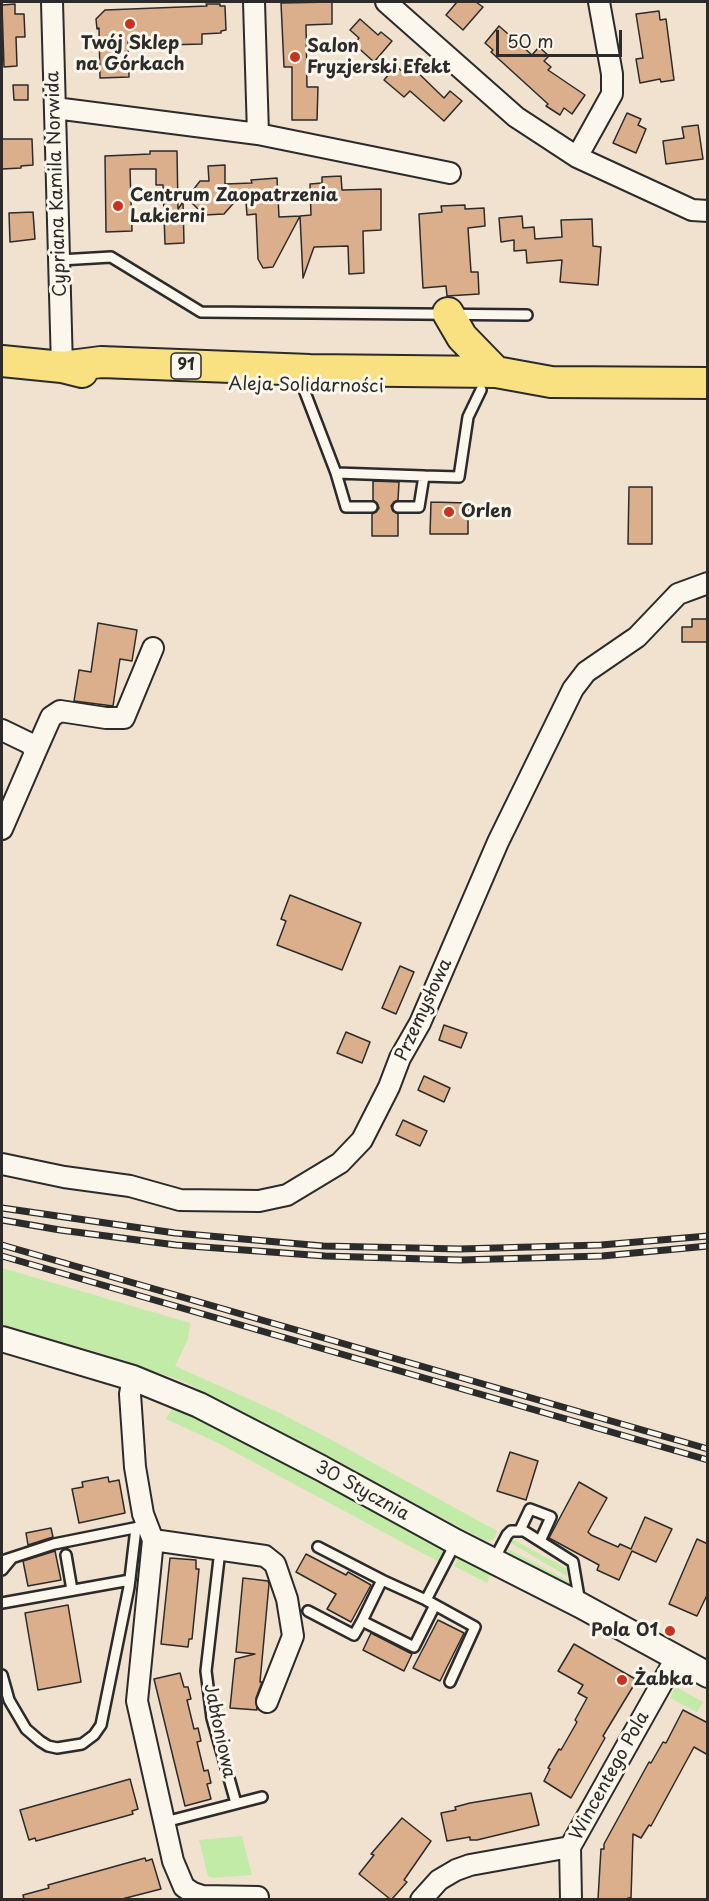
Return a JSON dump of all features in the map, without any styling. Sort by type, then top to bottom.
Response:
[{"type":"main road","points":[[448,313],[489,381]]},
{"type":"main road","name":"Aleja Solidarności","points":[[2,361],[62,367],[101,377],[160,382],[303,387],[489,381]]},
{"type":"main road","name":"Aleja Solidarności","points":[[62,367],[100,362],[310,370],[489,381],[708,383]]},
{"type":"street","name":"Cypriana Kamila Norwida","points":[[52,2],[62,367]]},
{"type":"street","points":[[254,2],[258,134]]},
{"type":"street","points":[[386,2],[516,117],[577,157],[692,210],[708,211]]},
{"type":"street","points":[[577,157],[612,94],[612,74],[599,2]]},
{"type":"street","points":[[55,108],[258,134],[450,173]]},
{"type":"street","name":"Przemysłowa","points":[[2,1164],[64,1177],[130,1186],[180,1200],[260,1201],[286,1195],[340,1163],[362,1140],[389,1087],[400,1058],[420,1023],[498,842],[573,689],[586,672],[637,637],[678,594],[708,583]]},
{"type":"street","points":[[2,829],[51,717],[60,711],[106,718],[124,718],[153,648]]},
{"type":"street","points":[[2,729],[32,744],[35,753]]},
{"type":"street","name":"30 Stycznia","points":[[2,1340],[134,1378],[228,1419],[708,1675]]},
{"type":"street","points":[[134,1378],[130,1394],[135,1467],[145,1531],[137,1701],[173,1861],[184,1887],[193,1893],[202,1896],[258,1897]]},
{"type":"street","points":[[145,1531],[220,1550],[265,1556],[275,1564],[287,1599],[293,1636],[267,1702]]},
{"type":"street","name":"Wincentego Pola","points":[[421,1899],[439,1880],[470,1865],[570,1847],[676,1658]]},
{"type":"street","points":[[570,1847],[571,1899]]},
{"type":"lane","points":[[60,260],[111,257],[201,312],[527,315]]},
{"type":"lane","points":[[336,473],[459,477],[468,417],[489,381]]},
{"type":"lane","points":[[303,387],[336,473],[346,507],[372,507]]},
{"type":"lane","points":[[398,507],[419,507],[424,476]]},
{"type":"lane","points":[[520,1530],[530,1509],[551,1517],[540,1540]]},
{"type":"lane","points":[[491,1560],[511,1531],[520,1530],[540,1540],[573,1562],[580,1605]]},
{"type":"lane","points":[[2,1561],[54,1544],[145,1531],[130,1580],[101,1725],[94,1736],[82,1744],[57,1748],[40,1741],[26,1729],[9,1700],[2,1675]]},
{"type":"lane","points":[[362,1621],[414,1647],[456,1542]]},
{"type":"lane","points":[[318,1547],[475,1627],[450,1682]]},
{"type":"lane","name":"Jabłoniowa","points":[[165,1822],[236,1803],[212,1718],[206,1671],[220,1550]]},
{"type":"lane","points":[[66,1555],[72,1590]]},
{"type":"lane","points":[[2,1570],[12,1558]]},
{"type":"lane","points":[[2,1612],[6,1602],[130,1580]]},
{"type":"lane","points":[[308,1611],[354,1635],[382,1580]]},
{"type":"lane","points":[[236,1803],[262,1797]]},
{"type":"green space","points":[[2,1268],[190,1323],[188,1339],[175,1366],[280,1413],[326,1437],[497,1531],[494,1539],[484,1540],[185,1382],[106,1355],[2,1324]]},
{"type":"green space","points":[[175,1404],[443,1545],[444,1550],[439,1562],[216,1442],[166,1419]]},
{"type":"green space","points":[[512,1539],[567,1569],[567,1576],[511,1543]]},
{"type":"green space","points":[[508,1549],[572,1583],[571,1592],[508,1558]]},
{"type":"green space","points":[[463,1557],[491,1573],[487,1583],[454,1566],[458,1558]]},
{"type":"green space","points":[[676,1687],[703,1702],[697,1712],[670,1698]]},
{"type":"green space","points":[[242,1836],[252,1875],[213,1878],[208,1876],[199,1840]]},
{"type":"building","points":[[332,2],[332,24],[306,25],[307,87],[318,87],[317,120],[292,120],[292,67],[284,67],[281,3]]},
{"type":"building","points":[[457,2],[476,2],[483,7],[463,30],[446,15]]},
{"type":"building","points":[[15,4],[15,14],[24,14],[25,37],[16,37],[17,66],[4,67],[2,5]]},
{"type":"building","points":[[206,4],[225,6],[226,30],[221,33],[202,34],[202,44],[166,45],[166,39],[128,40],[129,77],[100,78],[99,28],[97,29],[96,19],[105,10],[207,6]]},
{"type":"building","points":[[659,11],[660,20],[666,19],[674,80],[661,82],[660,79],[640,83],[636,59],[643,58],[636,14]]},
{"type":"building","points":[[360,19],[378,35],[381,32],[392,41],[374,62],[354,44],[359,38],[350,30]]},
{"type":"building","points":[[499,26],[532,55],[539,47],[549,56],[544,61],[551,67],[548,70],[585,95],[572,114],[564,108],[560,115],[546,106],[548,104],[491,52],[493,50],[485,43]]},
{"type":"building","points":[[396,66],[404,73],[411,66],[444,98],[450,91],[462,101],[444,121],[410,91],[404,97],[384,80]]},
{"type":"building","points":[[13,85],[28,85],[28,100],[14,100]]},
{"type":"building","points":[[627,113],[641,119],[638,125],[646,129],[636,153],[613,143]]},
{"type":"building","points":[[698,125],[703,159],[666,164],[663,141],[684,138],[682,127]]},
{"type":"building","points":[[2,139],[32,139],[33,165],[2,169]]},
{"type":"building","points":[[150,151],[177,151],[178,209],[183,202],[184,243],[165,244],[163,185],[156,185],[156,169],[130,169],[132,231],[106,232],[105,156],[150,154]]},
{"type":"building","points":[[225,165],[225,184],[252,183],[251,180],[277,178],[279,217],[300,216],[273,267],[263,268],[258,259],[256,214],[247,215],[245,190],[224,214],[204,215],[187,198],[200,181],[209,181],[208,166]]},
{"type":"building","points":[[341,176],[342,190],[381,189],[381,230],[363,231],[364,273],[349,274],[348,246],[314,247],[303,278],[300,216],[311,215],[310,184],[322,183],[322,177]]},
{"type":"building","points":[[465,205],[465,209],[484,208],[485,226],[468,228],[471,272],[478,272],[479,294],[447,296],[446,286],[423,288],[419,214],[442,212],[441,206]]},
{"type":"building","points":[[33,212],[35,239],[10,242],[9,213]]},
{"type":"building","points":[[522,216],[523,228],[534,227],[535,239],[562,237],[561,220],[592,219],[593,246],[601,247],[598,285],[560,282],[562,260],[527,263],[526,250],[514,251],[514,240],[501,242],[499,218]]},
{"type":"building","points":[[373,481],[399,482],[398,500],[391,506],[398,514],[398,536],[372,536],[372,514],[379,508],[373,500]]},
{"type":"building","points":[[629,487],[652,487],[652,544],[628,544]]},
{"type":"building","name":"Orlen","points":[[431,502],[468,503],[468,534],[430,534]]},
{"type":"building","points":[[692,619],[708,619],[708,642],[682,642],[682,627],[692,627]]},
{"type":"building","points":[[98,623],[137,630],[132,661],[120,659],[113,706],[74,701],[79,670],[91,672]]},
{"type":"building","points":[[290,895],[361,923],[342,970],[277,945],[286,921],[281,919]]},
{"type":"building","points":[[400,966],[414,972],[396,1014],[382,1008]]},
{"type":"building","points":[[444,1025],[467,1033],[461,1048],[439,1040]]},
{"type":"building","points":[[346,1032],[370,1042],[362,1063],[337,1053]]},
{"type":"building","points":[[424,1076],[450,1088],[444,1102],[418,1090]]},
{"type":"building","points":[[403,1120],[427,1131],[420,1146],[396,1135]]},
{"type":"building","points":[[510,1452],[538,1461],[526,1500],[497,1491]]},
{"type":"building","points":[[108,1477],[109,1482],[119,1480],[125,1513],[79,1523],[72,1489],[83,1487],[82,1482]]},
{"type":"building","points":[[579,1482],[607,1498],[588,1532],[591,1535],[618,1547],[620,1544],[631,1549],[645,1517],[672,1529],[656,1562],[632,1551],[619,1580],[597,1570],[599,1565],[549,1538]]},
{"type":"building","points":[[51,1528],[53,1537],[28,1545],[26,1533]]},
{"type":"building","points":[[697,1539],[708,1544],[708,1593],[697,1616],[669,1604]]},
{"type":"building","points":[[55,1551],[61,1580],[28,1586],[23,1561]]},
{"type":"building","points":[[306,1554],[346,1575],[348,1572],[371,1585],[351,1622],[327,1609],[336,1594],[296,1572]]},
{"type":"building","points":[[170,1558],[196,1560],[196,1569],[199,1569],[192,1639],[189,1639],[188,1647],[161,1644]]},
{"type":"building","points":[[243,1578],[268,1581],[269,1584],[260,1682],[262,1682],[256,1698],[257,1710],[230,1708],[235,1659],[255,1654],[236,1652]]},
{"type":"building","points":[[68,1605],[81,1682],[38,1690],[25,1613]]},
{"type":"building","points":[[438,1620],[464,1633],[440,1681],[413,1668]]},
{"type":"building","points":[[371,1633],[412,1654],[404,1671],[363,1650]]},
{"type":"building","points":[[574,1644],[637,1680],[603,1736],[605,1738],[571,1798],[544,1781],[550,1769],[548,1768],[577,1722],[575,1720],[587,1698],[578,1693],[583,1685],[558,1671]]},
{"type":"building","points":[[180,1673],[184,1687],[188,1687],[191,1699],[187,1700],[194,1729],[198,1728],[201,1741],[197,1742],[204,1771],[208,1770],[211,1783],[207,1784],[211,1799],[185,1806],[154,1679]]},
{"type":"building","points":[[683,1710],[708,1723],[708,1755],[694,1747],[651,1826],[649,1825],[641,1838],[633,1834],[631,1898],[598,1899],[601,1849],[604,1849],[604,1844],[649,1762],[651,1763],[663,1742],[666,1743]]},
{"type":"building","points":[[130,1779],[138,1809],[132,1811],[133,1814],[36,1841],[35,1838],[29,1840],[20,1810]]},
{"type":"building","points":[[531,1793],[539,1825],[477,1840],[470,1840],[470,1837],[447,1841],[441,1813],[456,1810],[455,1807],[470,1803]]},
{"type":"building","points":[[402,1818],[431,1841],[404,1880],[407,1882],[390,1899],[359,1874],[374,1855],[371,1854]]},
{"type":"building","points":[[145,1858],[146,1861],[152,1859],[161,1889],[122,1899],[24,1899],[23,1895],[49,1888],[48,1885]]},
{"type":"railway","points":[[2,1208],[175,1233],[323,1246],[460,1249],[601,1245],[708,1236]]},
{"type":"railway","points":[[2,1220],[176,1245],[325,1256],[460,1260],[602,1256],[708,1246]]},
{"type":"railway","points":[[2,1245],[708,1449]]},
{"type":"railway","points":[[2,1256],[708,1460]]},
{"type":"place","name":"Twój Sklep na Górkach","points":[[130,24]]},
{"type":"place","name":"Salon Fryzjerski Efekt","points":[[295,57]]},
{"type":"place","name":"Centrum Zaopatrzenia Lakierni","points":[[118,206]]},
{"type":"place","name":"Orlen","points":[[449,512]]},
{"type":"place","name":"Pola 01","points":[[670,1631]]},
{"type":"place","name":"Żabka","points":[[622,1680]]}]
